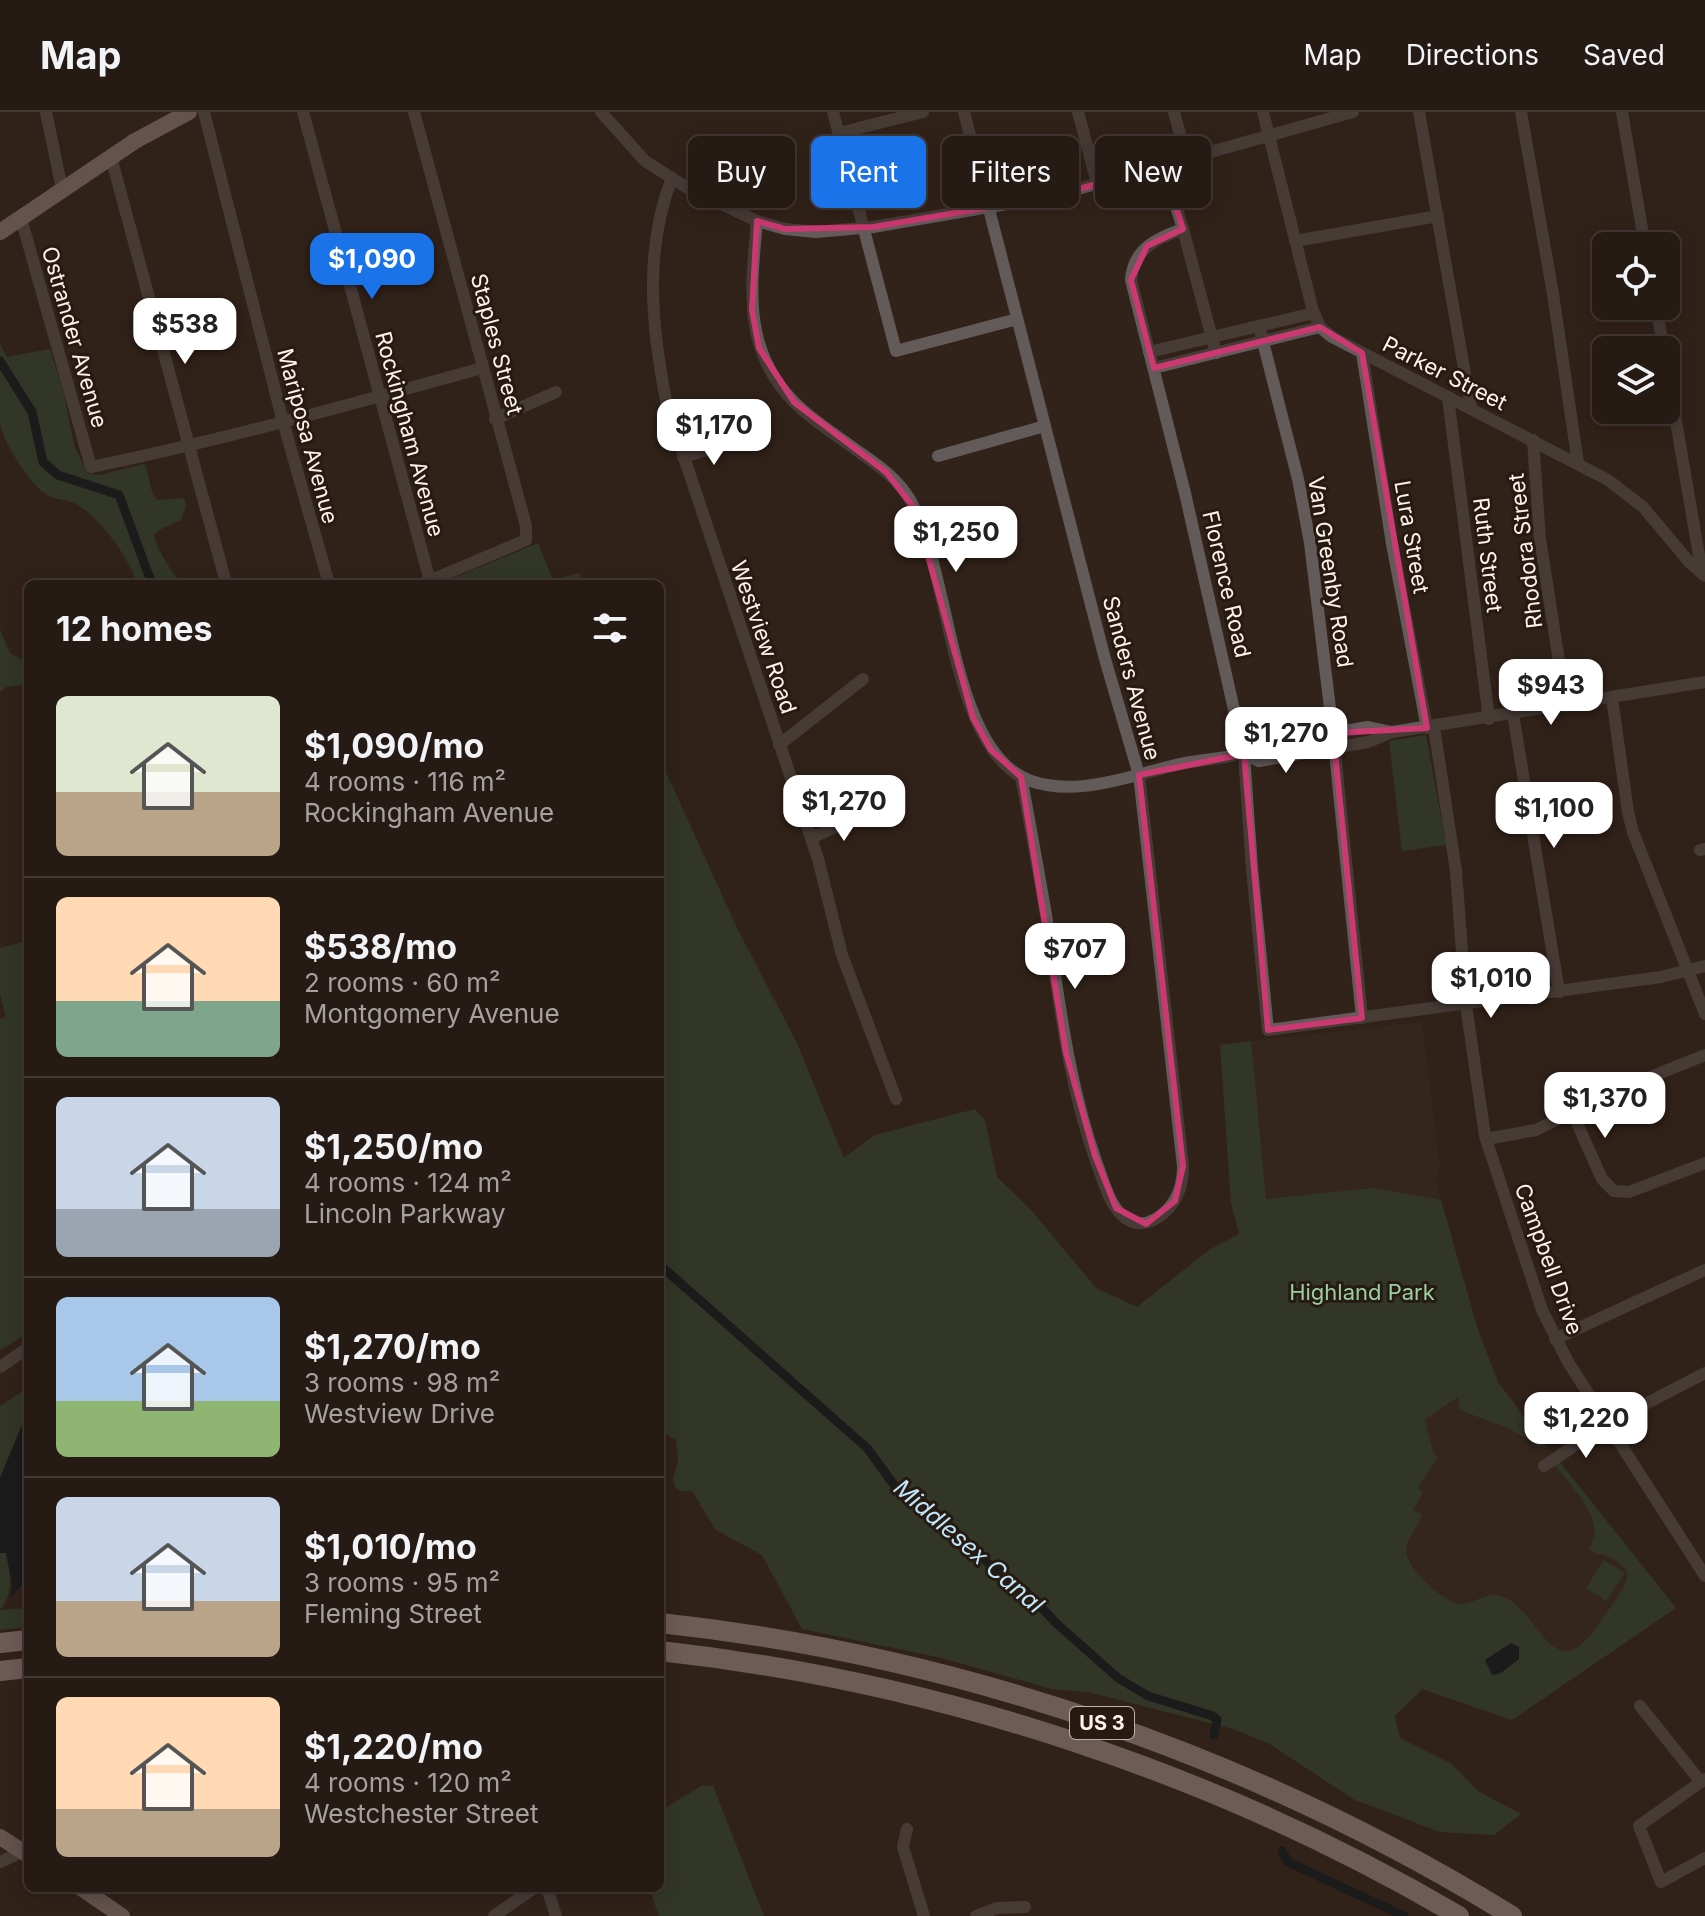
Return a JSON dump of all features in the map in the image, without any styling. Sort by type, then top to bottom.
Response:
[{"type":"highway","name":"US 3","points":[[664,1624],[772,1639],[869,1658],[996,1690],[1111,1726],[1213,1764],[1304,1804],[1406,1856],[1512,1916]]},
{"type":"highway","points":[[0,1643],[24,1640]]},
{"type":"highway","name":"US 3","points":[[664,1652],[747,1662],[844,1680],[1001,1719],[1158,1772],[1218,1796],[1337,1850],[1459,1916]]},
{"type":"highway","points":[[0,1671],[24,1668]]},
{"type":"highway","points":[[1337,1850],[1438,1916]]},
{"type":"main road","points":[[0,232],[111,157],[189,112]]},
{"type":"main road","points":[[0,1837],[24,1853]]},
{"type":"main road","points":[[87,1892],[122,1916]]},
{"type":"street","points":[[46,112],[62,189]]},
{"type":"street","name":"Mariposa Avenue","points":[[204,112],[283,423],[328,580]]},
{"type":"street","name":"Rockingham Avenue","points":[[303,112],[425,580]]},
{"type":"street","name":"Staples Street","points":[[414,112],[526,526],[526,540],[431,580]]},
{"type":"street","points":[[601,112],[634,151],[672,178],[757,221],[803,231],[864,229],[988,208]]},
{"type":"street","points":[[833,112],[896,351],[1017,319]]},
{"type":"street","points":[[839,133],[923,112]]},
{"type":"street","name":"Sanders Avenue","points":[[964,112],[970,136]]},
{"type":"street","points":[[1078,112],[1095,176]]},
{"type":"street","points":[[1174,112],[1180,136]]},
{"type":"street","points":[[1154,368],[1320,327],[1263,112]]},
{"type":"street","points":[[1211,153],[1351,112]]},
{"type":"street","points":[[1419,112],[1471,408]]},
{"type":"street","points":[[1521,112],[1553,294],[1578,463]]},
{"type":"street","points":[[1622,112],[1643,232]]},
{"type":"street","points":[[111,157],[225,580]]},
{"type":"street","name":"Westview Road","points":[[672,178],[657,225],[653,302],[657,350],[667,406],[811,838],[842,955],[896,1099]]},
{"type":"street","name":"Sanders Avenue","points":[[988,208],[1111,683],[1139,775],[1183,1179],[1175,1201],[1146,1224],[1136,1223],[1122,1214],[1107,1191],[1070,1074],[1034,840],[1021,777]]},
{"type":"street","points":[[1176,208],[1216,353]]},
{"type":"street","points":[[1295,241],[1438,216]]},
{"type":"street","name":"Ostrander Avenue","points":[[21,218],[91,467],[188,447]]},
{"type":"street","points":[[757,221],[752,310],[759,348],[773,375],[794,402],[886,472],[908,497],[936,567],[973,718],[991,750],[1021,777],[1047,785],[1101,784],[1189,762],[1244,754],[1255,746],[1368,727],[1392,732]]},
{"type":"street","name":"Florence Road","points":[[1183,229],[1147,246],[1132,269],[1133,290],[1220,640],[1244,754],[1268,1030],[1362,1018]]},
{"type":"street","points":[[1149,352],[1314,313]]},
{"type":"street","name":"Van Greenby Road","points":[[1259,326],[1307,527],[1333,733],[1362,1018]]},
{"type":"street","name":"Parker Street","points":[[1320,327],[1362,353],[1608,480],[1643,507],[1704,577]]},
{"type":"street","name":"Lura Street","points":[[1362,353],[1392,544],[1430,728]]},
{"type":"street","points":[[188,447],[482,368]]},
{"type":"street","points":[[495,419],[556,392]]},
{"type":"street","name":"Ruth Street","points":[[1448,397],[1489,719]]},
{"type":"street","points":[[1677,424],[1704,577]]},
{"type":"street","points":[[938,456],[1045,426]]},
{"type":"street","name":"Rhodora Street","points":[[1533,440],[1540,539],[1566,706]]},
{"type":"street","points":[[683,457],[735,442]]},
{"type":"street","points":[[779,745],[863,679]]},
{"type":"street","points":[[1244,754],[1259,761],[1368,742],[1392,732],[1489,719],[1705,682]]},
{"type":"street","points":[[1612,698],[1628,812],[1638,848],[1705,1014]]},
{"type":"street","points":[[1513,714],[1559,992]]},
{"type":"street","name":"Campbell Drive","points":[[1430,728],[1456,871],[1466,1005],[1486,1139],[1539,1300],[1555,1339],[1705,1576]]},
{"type":"street","points":[[811,838],[862,815]]},
{"type":"street","points":[[1362,1018],[1559,992],[1705,966]]},
{"type":"street","points":[[1486,1139],[1536,1130],[1608,1094],[1705,1055]]},
{"type":"street","points":[[1572,1112],[1602,1179],[1613,1191],[1629,1192],[1705,1163]]},
{"type":"street","points":[[1555,1339],[1705,1270]]},
{"type":"street","points":[[0,1367],[24,1351]]},
{"type":"street","points":[[1544,1466],[1607,1424],[1705,1373]]},
{"type":"street","points":[[1640,1706],[1703,1780],[1639,1826],[1661,1882],[1705,1858]]},
{"type":"street","points":[[907,1829],[903,1847],[924,1916]]},
{"type":"street","points":[[0,1862],[24,1854]]},
{"type":"street","points":[[494,1916],[528,1892]]},
{"type":"street","points":[[548,1892],[556,1916]]},
{"type":"street","points":[[976,1916],[997,1908],[1025,1907]]},
{"type":"highlighted area","points":[[1163,166],[1183,229],[1147,246],[1131,280],[1154,368],[1320,327],[1362,353],[1427,728],[1333,733],[1362,1018],[1268,1030],[1244,754],[1139,775],[1183,1166],[1175,1201],[1146,1224],[1116,1208],[1095,1156],[1066,1053],[1021,777],[991,750],[973,718],[915,509],[886,472],[794,402],[759,348],[752,310],[757,221],[785,229],[873,227],[1049,197]]},
{"type":"shaded area","points":[[1422,1022],[1440,1170],[1435,1178],[1441,1200],[1372,1188],[1231,1203],[1220,1045]]},
{"type":"shaded area","points":[[1495,1372],[1498,1382],[1548,1448],[1676,1608],[1512,1720],[1373,1543],[1423,1493],[1418,1489],[1438,1457],[1433,1452],[1425,1419]]},
{"type":"green space","points":[[0,344],[7,357],[50,349],[63,390],[74,445],[87,473],[100,475],[144,464],[157,500],[184,498],[186,507],[181,520],[154,535],[160,552],[179,580],[136,580],[121,551],[93,517],[74,503],[46,494],[32,482],[12,451],[0,423]]},
{"type":"green space","points":[[538,543],[553,580],[449,580]]},
{"type":"green space","points":[[579,573],[582,580],[553,580]]},
{"type":"green space","points":[[0,630],[10,653],[24,661],[24,685],[6,687],[0,692]]},
{"type":"green space","points":[[1426,735],[1446,845],[1402,851],[1389,741]]},
{"type":"green space","name":"Highland Park","points":[[664,768],[738,930],[796,1041],[844,1158],[875,1135],[975,1109],[985,1120],[997,1177],[1031,1210],[1096,1288],[1137,1307],[1209,1250],[1239,1234],[1231,1203],[1220,1045],[1251,1041],[1266,1199],[1373,1188],[1441,1200],[1478,1330],[1498,1382],[1548,1448],[1537,1446],[1510,1429],[1460,1410],[1458,1397],[1425,1419],[1433,1452],[1438,1457],[1418,1488],[1423,1493],[1413,1510],[1421,1514],[1421,1518],[1406,1547],[1412,1566],[1445,1598],[1461,1604],[1491,1595],[1502,1596],[1515,1604],[1557,1649],[1569,1651],[1582,1644],[1616,1600],[1628,1572],[1614,1559],[1596,1554],[1589,1548],[1594,1538],[1591,1516],[1554,1464],[1559,1461],[1676,1608],[1512,1720],[1422,1689],[1395,1716],[1400,1738],[1452,1764],[1478,1791],[1521,1814],[1494,1835],[1440,1832],[1355,1800],[1268,1743],[1233,1729],[1088,1692],[1052,1689],[942,1658],[802,1629],[762,1555],[716,1530],[692,1491],[681,1491],[675,1487],[673,1478],[678,1461],[676,1440],[664,1432]]},
{"type":"green space","points":[[24,942],[24,1335],[0,1350],[0,1019],[6,1017],[0,994],[0,948]]},
{"type":"green space","points":[[23,1391],[24,1420],[0,1478],[0,1406]]},
{"type":"green space","points":[[6,1552],[10,1589],[0,1610],[0,1553]]},
{"type":"green space","points":[[1604,1560],[1625,1573],[1606,1601],[1586,1588]]},
{"type":"green space","points":[[24,1608],[24,1627],[0,1630],[0,1610]]},
{"type":"green space","points":[[703,1785],[713,1786],[764,1916],[659,1916],[650,1892],[664,1892],[664,1809]]},
{"type":"water","points":[[24,1420],[24,1582],[10,1598],[12,1584],[6,1553],[0,1553],[0,1478]]},
{"type":"water","points":[[1511,1643],[1519,1647],[1519,1659],[1501,1673],[1492,1675],[1485,1660]]},
{"type":"waterway","points":[[0,361],[32,412],[43,462],[58,475],[119,495],[151,580]]},
{"type":"waterway","name":"Middlesex Canal","points":[[664,1269],[867,1448],[897,1489],[929,1506],[991,1566],[1025,1590],[1056,1623],[1118,1678],[1148,1696],[1213,1716],[1217,1720],[1214,1735]]},
{"type":"waterway","name":"Middlesex Canal","points":[[1282,1851],[1288,1862],[1404,1916]]}]
